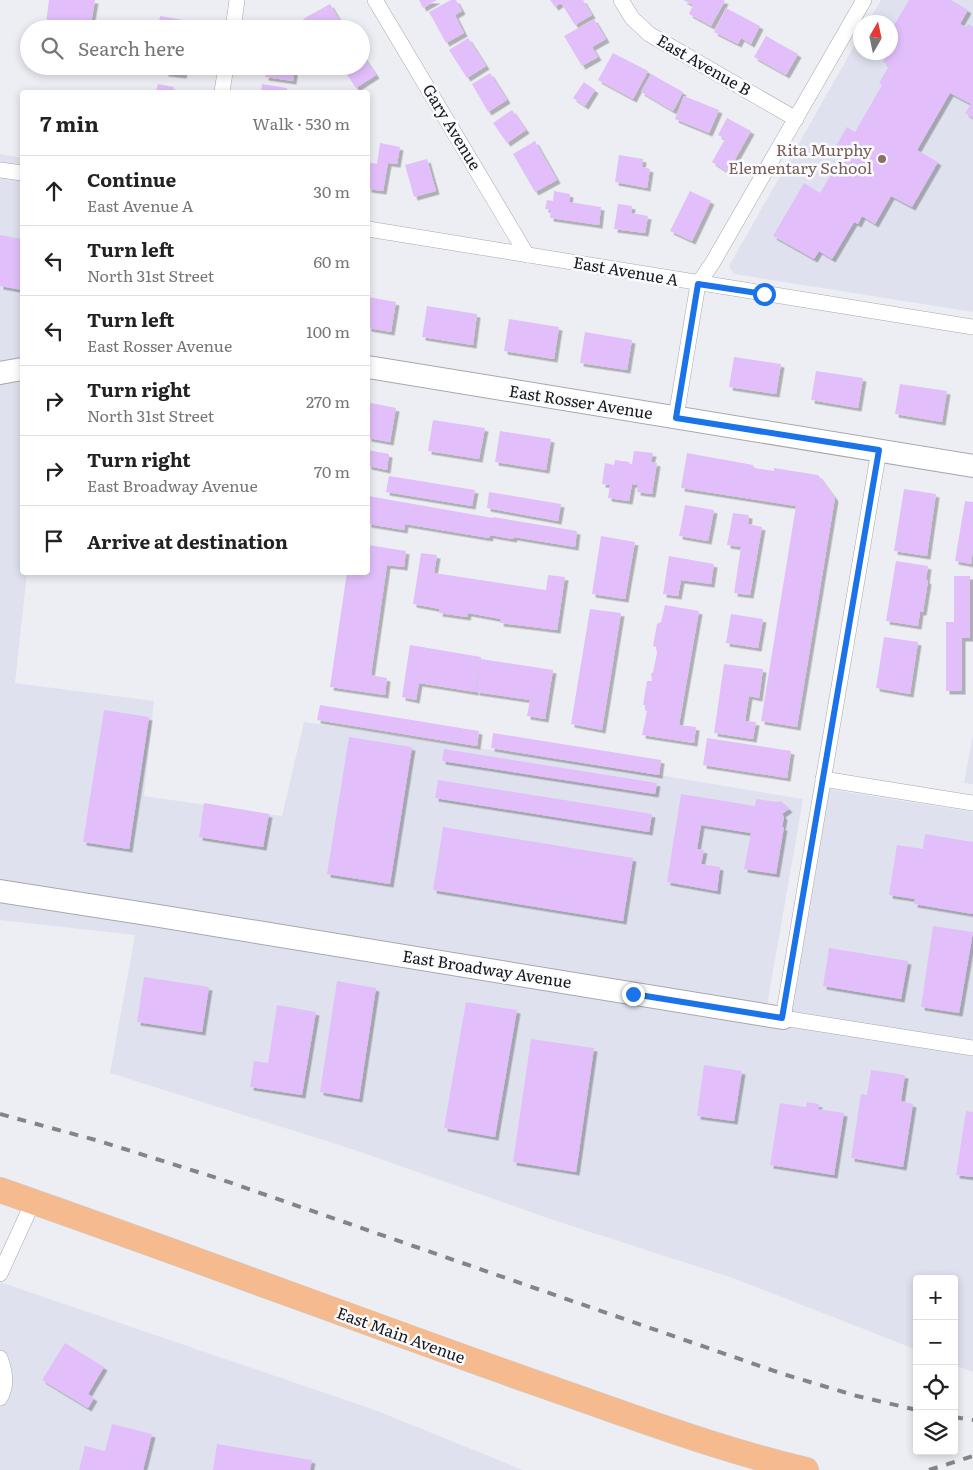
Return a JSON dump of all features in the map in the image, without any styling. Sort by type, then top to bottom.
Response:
[{"type":"main road","name":"East Main Avenue","points":[[0,1190],[393,1333],[662,1427],[730,1449],[806,1470]]},
{"type":"street","points":[[234,20],[237,0]]},
{"type":"street","name":"Gary Avenue","points":[[376,0],[527,255]]},
{"type":"street","name":"East Avenue B","points":[[621,0],[632,18],[649,34],[796,119]]},
{"type":"street","points":[[676,418],[698,284],[711,267],[864,0]]},
{"type":"street","points":[[222,90],[225,75]]},
{"type":"street","points":[[0,170],[20,173]]},
{"type":"street","name":"East Avenue A","points":[[370,229],[698,284],[973,327]]},
{"type":"street","name":"East Rosser Avenue","points":[[370,367],[973,466]]},
{"type":"street","points":[[0,373],[20,368]]},
{"type":"street","points":[[782,1018],[879,450]]},
{"type":"street","points":[[823,779],[973,803]]},
{"type":"street","name":"East Broadway Avenue","points":[[0,891],[973,1048]]},
{"type":"street","points":[[0,1274],[32,1202]]},
{"type":"street","points":[[0,1358],[5,1385],[0,1398]]},
{"type":"shaded area","name":"Rita Murphy Elementary School","points":[[881,0],[973,0],[973,312],[734,274],[729,266],[853,48],[853,60],[898,60],[898,15],[872,15]]},
{"type":"shaded area","points":[[0,154],[20,158],[20,575],[27,575],[15,683],[154,701],[144,796],[282,816],[304,722],[665,776],[803,799],[767,1006],[791,1010],[828,789],[973,812],[973,1372],[958,1366],[958,1275],[913,1275],[913,1348],[733,1278],[556,1221],[355,1150],[110,1073],[135,935],[0,920]]},
{"type":"shaded area","points":[[973,734],[973,784],[964,783]]},
{"type":"shaded area","points":[[0,1282],[375,1410],[523,1470],[0,1470]]},
{"type":"building","points":[[49,0],[95,0],[92,20],[46,20]]},
{"type":"building","points":[[419,0],[437,0],[423,8]]},
{"type":"building","points":[[451,0],[456,0],[462,11],[455,15],[464,33],[446,43],[429,12]]},
{"type":"building","points":[[550,0],[583,0],[592,15],[575,25],[561,3],[555,7]]},
{"type":"building","points":[[683,0],[725,1],[711,26],[689,14],[693,5]]},
{"type":"building","points":[[909,0],[951,0],[968,10],[960,24],[966,27],[968,24],[973,27],[973,118],[965,113],[971,104],[950,93],[917,150],[938,162],[912,207],[891,196],[875,224],[862,216],[858,224],[854,222],[832,259],[819,251],[814,259],[773,236],[804,183],[820,193],[842,156],[833,151],[847,127],[855,132],[882,85],[879,83],[889,66],[883,62],[884,60],[898,60],[898,19]]},
{"type":"building","points":[[330,4],[339,20],[304,20]]},
{"type":"building","points":[[726,8],[760,26],[751,44],[741,38],[738,44],[714,32]]},
{"type":"building","points":[[160,16],[183,20],[159,20]]},
{"type":"building","points":[[594,19],[606,39],[592,47],[598,57],[582,66],[564,36]]},
{"type":"building","points":[[766,36],[798,54],[786,75],[754,57]]},
{"type":"building","points":[[468,38],[486,66],[467,78],[449,50]]},
{"type":"building","points":[[613,53],[648,71],[633,99],[598,80]]},
{"type":"building","points":[[370,66],[376,75],[356,88],[347,75],[370,75]]},
{"type":"building","points":[[490,73],[507,100],[488,112],[472,84]]},
{"type":"building","points":[[651,74],[683,92],[673,111],[641,92]]},
{"type":"building","points":[[265,75],[294,75],[293,81],[265,77]]},
{"type":"building","points":[[584,82],[595,90],[585,106],[573,98]]},
{"type":"building","points":[[158,84],[174,87],[173,90],[156,90]]},
{"type":"building","points":[[262,84],[287,88],[287,90],[261,90]]},
{"type":"building","points":[[684,96],[719,110],[709,133],[675,119]]},
{"type":"building","points":[[512,110],[526,130],[507,143],[493,123]]},
{"type":"building","points":[[727,118],[751,131],[728,172],[712,162],[725,139],[718,135]]},
{"type":"building","points":[[535,141],[557,180],[535,192],[513,154]]},
{"type":"building","points":[[380,143],[400,147],[397,164],[388,163],[383,191],[370,189],[370,162],[377,164]]},
{"type":"building","points":[[619,155],[643,159],[642,167],[650,169],[647,188],[615,182]]},
{"type":"building","points":[[427,159],[436,191],[414,197],[405,165]]},
{"type":"building","points":[[554,191],[570,194],[569,202],[601,207],[599,225],[550,218],[551,210],[545,209],[547,200],[553,201]]},
{"type":"building","points":[[690,191],[711,201],[692,241],[670,231]]},
{"type":"building","points":[[618,204],[632,206],[631,213],[648,216],[645,233],[614,229]]},
{"type":"building","points":[[0,235],[20,239],[20,290],[0,286]]},
{"type":"building","points":[[370,297],[396,302],[391,332],[370,328]]},
{"type":"building","points":[[427,306],[477,314],[473,345],[422,337]]},
{"type":"building","points":[[509,319],[559,327],[554,359],[504,351]]},
{"type":"building","points":[[585,332],[632,340],[627,370],[580,363]]},
{"type":"building","points":[[734,357],[781,364],[776,394],[729,387]]},
{"type":"building","points":[[816,371],[863,378],[858,408],[811,400]]},
{"type":"building","points":[[900,384],[947,391],[942,422],[895,414]]},
{"type":"building","points":[[370,403],[396,408],[390,442],[370,438]]},
{"type":"building","points":[[433,420],[485,428],[479,459],[428,451]]},
{"type":"building","points":[[500,431],[551,439],[546,470],[495,462]]},
{"type":"building","points":[[370,450],[389,454],[387,470],[370,466]]},
{"type":"building","points":[[634,451],[653,453],[651,462],[657,463],[652,494],[637,492],[638,485],[632,484],[629,501],[608,498],[610,485],[602,484],[605,463],[614,465],[615,460],[632,464]]},
{"type":"building","points":[[687,453],[753,465],[754,468],[774,471],[774,468],[818,475],[835,498],[797,727],[761,721],[796,506],[681,488]]},
{"type":"building","points":[[389,476],[475,490],[472,506],[386,492]]},
{"type":"building","points":[[904,489],[936,494],[927,556],[894,551]]},
{"type":"building","points":[[489,492],[561,504],[558,521],[487,508]]},
{"type":"building","points":[[370,496],[577,531],[575,547],[514,537],[513,539],[490,535],[489,538],[405,524],[404,530],[370,524]]},
{"type":"building","points":[[965,501],[973,502],[973,550],[971,564],[955,561]]},
{"type":"building","points":[[685,505],[714,510],[708,541],[679,536]]},
{"type":"building","points":[[733,513],[749,515],[748,524],[762,527],[750,595],[734,593],[741,547],[727,545]]},
{"type":"building","points":[[601,536],[635,542],[625,599],[592,594]]},
{"type":"building","points":[[370,545],[406,551],[404,567],[387,565],[371,675],[387,678],[385,695],[330,687],[347,575],[370,575]]},
{"type":"building","points":[[421,553],[437,555],[434,573],[546,590],[548,575],[565,577],[557,630],[500,623],[501,619],[468,613],[467,617],[439,613],[440,609],[413,604]]},
{"type":"building","points":[[669,556],[714,564],[711,584],[681,580],[678,596],[663,594]]},
{"type":"building","points":[[896,561],[928,566],[926,580],[928,581],[923,612],[920,612],[918,626],[886,621]]},
{"type":"building","points":[[954,576],[970,576],[970,638],[962,638],[962,691],[946,691],[946,622],[954,622]]},
{"type":"building","points":[[665,605],[699,611],[679,725],[696,727],[694,743],[642,735],[647,711],[645,710],[645,705],[643,705],[647,681],[652,681],[651,674],[657,653],[656,647],[653,646],[657,624],[661,622]]},
{"type":"building","points":[[590,609],[621,613],[602,730],[571,724]]},
{"type":"building","points":[[731,614],[763,619],[758,648],[726,643]]},
{"type":"building","points":[[884,637],[918,642],[910,694],[876,688]]},
{"type":"building","points":[[410,645],[481,657],[475,692],[419,683],[416,700],[402,697]]},
{"type":"building","points":[[481,659],[553,670],[545,719],[527,716],[530,700],[476,692]]},
{"type":"building","points":[[724,664],[763,669],[759,698],[749,696],[745,721],[756,722],[753,739],[714,733]]},
{"type":"building","points":[[320,705],[479,731],[477,746],[317,720]]},
{"type":"building","points":[[104,710],[149,717],[129,849],[83,842]]},
{"type":"building","points":[[493,733],[661,760],[659,775],[491,748]]},
{"type":"building","points":[[349,737],[412,747],[390,884],[327,874]]},
{"type":"building","points":[[707,738],[791,751],[787,778],[703,765]]},
{"type":"building","points":[[444,749],[657,783],[655,794],[442,761]]},
{"type":"building","points":[[438,780],[652,814],[649,832],[435,798]]},
{"type":"building","points":[[681,794],[755,806],[756,799],[781,801],[789,809],[782,814],[784,817],[782,827],[784,827],[776,874],[744,869],[751,833],[701,825],[697,849],[704,850],[701,864],[720,867],[717,891],[667,882]]},
{"type":"building","points":[[204,803],[269,814],[263,847],[199,837]]},
{"type":"building","points":[[443,827],[633,858],[623,921],[433,890]]},
{"type":"building","points":[[925,834],[973,842],[973,914],[914,904],[915,899],[889,895],[897,845],[923,849]]},
{"type":"building","points":[[933,926],[973,932],[959,1013],[921,1007]]},
{"type":"building","points":[[829,948],[908,961],[901,999],[823,986]]},
{"type":"building","points":[[144,977],[209,987],[202,1032],[137,1022]]},
{"type":"building","points":[[337,981],[376,988],[359,1099],[320,1092]]},
{"type":"building","points":[[466,1002],[517,1010],[495,1137],[444,1128]]},
{"type":"building","points":[[277,1005],[316,1012],[302,1095],[250,1087],[254,1061],[268,1063]]},
{"type":"building","points":[[531,1039],[594,1048],[576,1172],[513,1162]]},
{"type":"building","points":[[704,1065],[742,1071],[734,1121],[697,1116]]},
{"type":"building","points":[[871,1070],[905,1075],[901,1101],[913,1104],[903,1167],[851,1158],[861,1094],[867,1095]]},
{"type":"building","points":[[807,1102],[819,1104],[818,1109],[844,1113],[834,1175],[770,1165],[780,1103],[806,1107]]},
{"type":"building","points":[[966,1111],[973,1112],[973,1177],[956,1175]]},
{"type":"building","points":[[65,1343],[104,1367],[88,1394],[94,1398],[88,1408],[42,1380]]},
{"type":"building","points":[[112,1424],[152,1434],[143,1470],[79,1470],[85,1446],[105,1451]]},
{"type":"building","points":[[217,1444],[312,1460],[310,1470],[213,1470]]},
{"type":"railway","points":[[0,1114],[99,1141],[217,1178],[783,1374],[857,1396],[913,1409]]},
{"type":"railway","points":[[958,1418],[973,1420]]},
{"type":"railway","points":[[929,1470],[973,1456]]},
{"type":"place","name":"Rita Murphy Elementary School","points":[[882,159]]},
{"type":"route","points":[[633,994],[782,1018],[879,450],[676,418],[698,284],[764,294]]}]
